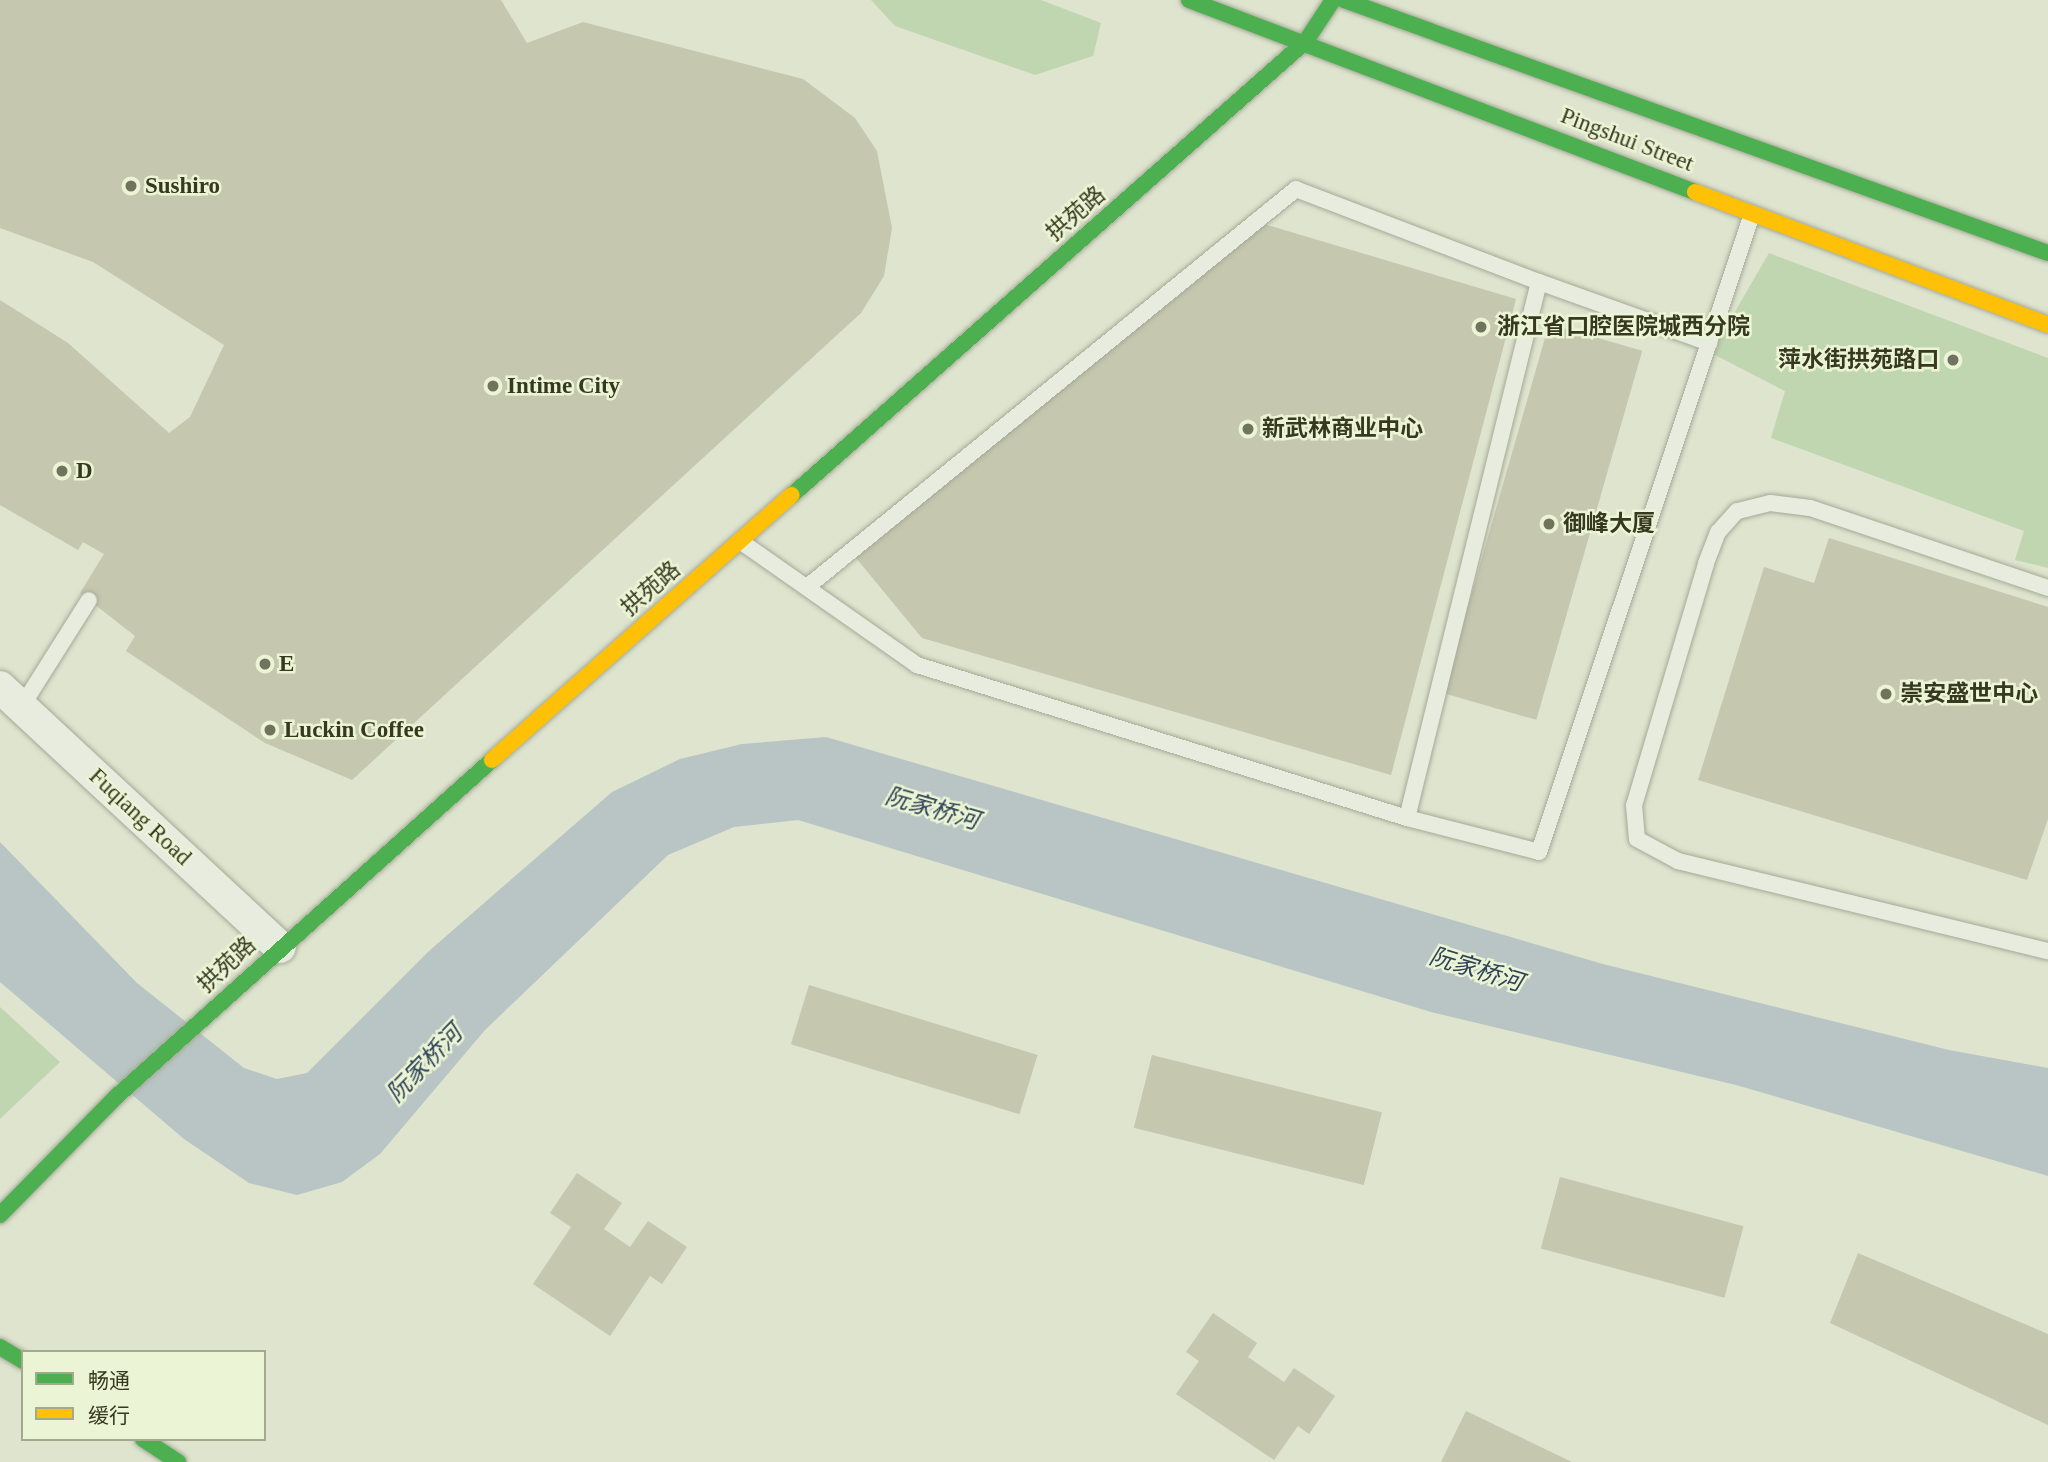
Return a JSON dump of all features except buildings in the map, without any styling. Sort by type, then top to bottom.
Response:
[{"type":"street","name":"Pingshui Street","points":[[1189,0],[1306,41],[2048,325]]},
{"type":"street","name":"拱苑路","points":[[0,1215],[117,1096],[280,947],[1306,41],[1334,0]]},
{"type":"street","name":"Pingshui Street","points":[[1344,0],[2048,253]]},
{"type":"street","name":"Fuqiang Road","points":[[11,696],[280,947]]},
{"type":"street","points":[[0,1347],[21,1360]]},
{"type":"street","points":[[146,1441],[178,1462]]},
{"type":"lane","points":[[807,587],[1296,189],[1539,282],[1709,343]]},
{"type":"lane","points":[[740,541],[917,665],[1407,818],[1539,852],[1752,214]]},
{"type":"lane","points":[[1407,818],[1539,282]]},
{"type":"lane","points":[[2048,588],[1810,508],[1770,502],[1737,511],[1718,532],[1706,564],[1634,805],[1637,839],[1678,861],[2048,951]]},
{"type":"lane","points":[[11,696],[89,600]]},
{"type":"green space","points":[[871,0],[1041,0],[1101,23],[1093,56],[1035,75],[895,26]]},
{"type":"green space","points":[[1769,253],[2048,358],[2048,568],[2015,560],[2024,531],[1771,438],[1785,391],[1711,353]]},
{"type":"green space","points":[[0,1007],[60,1062],[0,1119]]},
{"type":"water","name":"阮家桥河","points":[[826,737],[1603,964],[1949,1050],[2048,1068],[2048,1176],[1736,1085],[1431,1012],[798,820],[734,827],[668,855],[485,1030],[380,1154],[342,1182],[297,1195],[249,1183],[184,1139],[0,982],[0,842],[137,983],[244,1068],[277,1079],[307,1073],[429,951],[612,792],[680,759],[742,744]]},
{"type":"traffic: fast","points":[[1189,0],[1695,192]]},
{"type":"traffic: fast","points":[[792,495],[1306,41],[1333,0]]},
{"type":"traffic: fast","points":[[1344,0],[2048,253]]},
{"type":"traffic: fast","points":[[0,1215],[117,1096],[492,760]]},
{"type":"traffic: fast","points":[[0,1347],[21,1360]]},
{"type":"traffic: fast","points":[[146,1441],[178,1462]]},
{"type":"traffic: slow","points":[[1695,192],[2048,325]]},
{"type":"traffic: slow","points":[[492,760],[792,495]]},
{"type":"place","name":"Sushiro","points":[[131,186]]},
{"type":"place","name":"浙江省口腔医院城西分院","points":[[1481,327]]},
{"type":"place","name":"萍水街拱苑路口","points":[[1953,360]]},
{"type":"place","name":"Intime City","points":[[493,386]]},
{"type":"place","name":"新武林商业中心","points":[[1248,429]]},
{"type":"place","name":"D","points":[[62,471]]},
{"type":"place","name":"御峰大厦","points":[[1549,524]]},
{"type":"place","name":"E","points":[[265,664]]},
{"type":"place","name":"崇安盛世中心","points":[[1886,694]]},
{"type":"place","name":"Luckin Coffee","points":[[270,730]]}]
